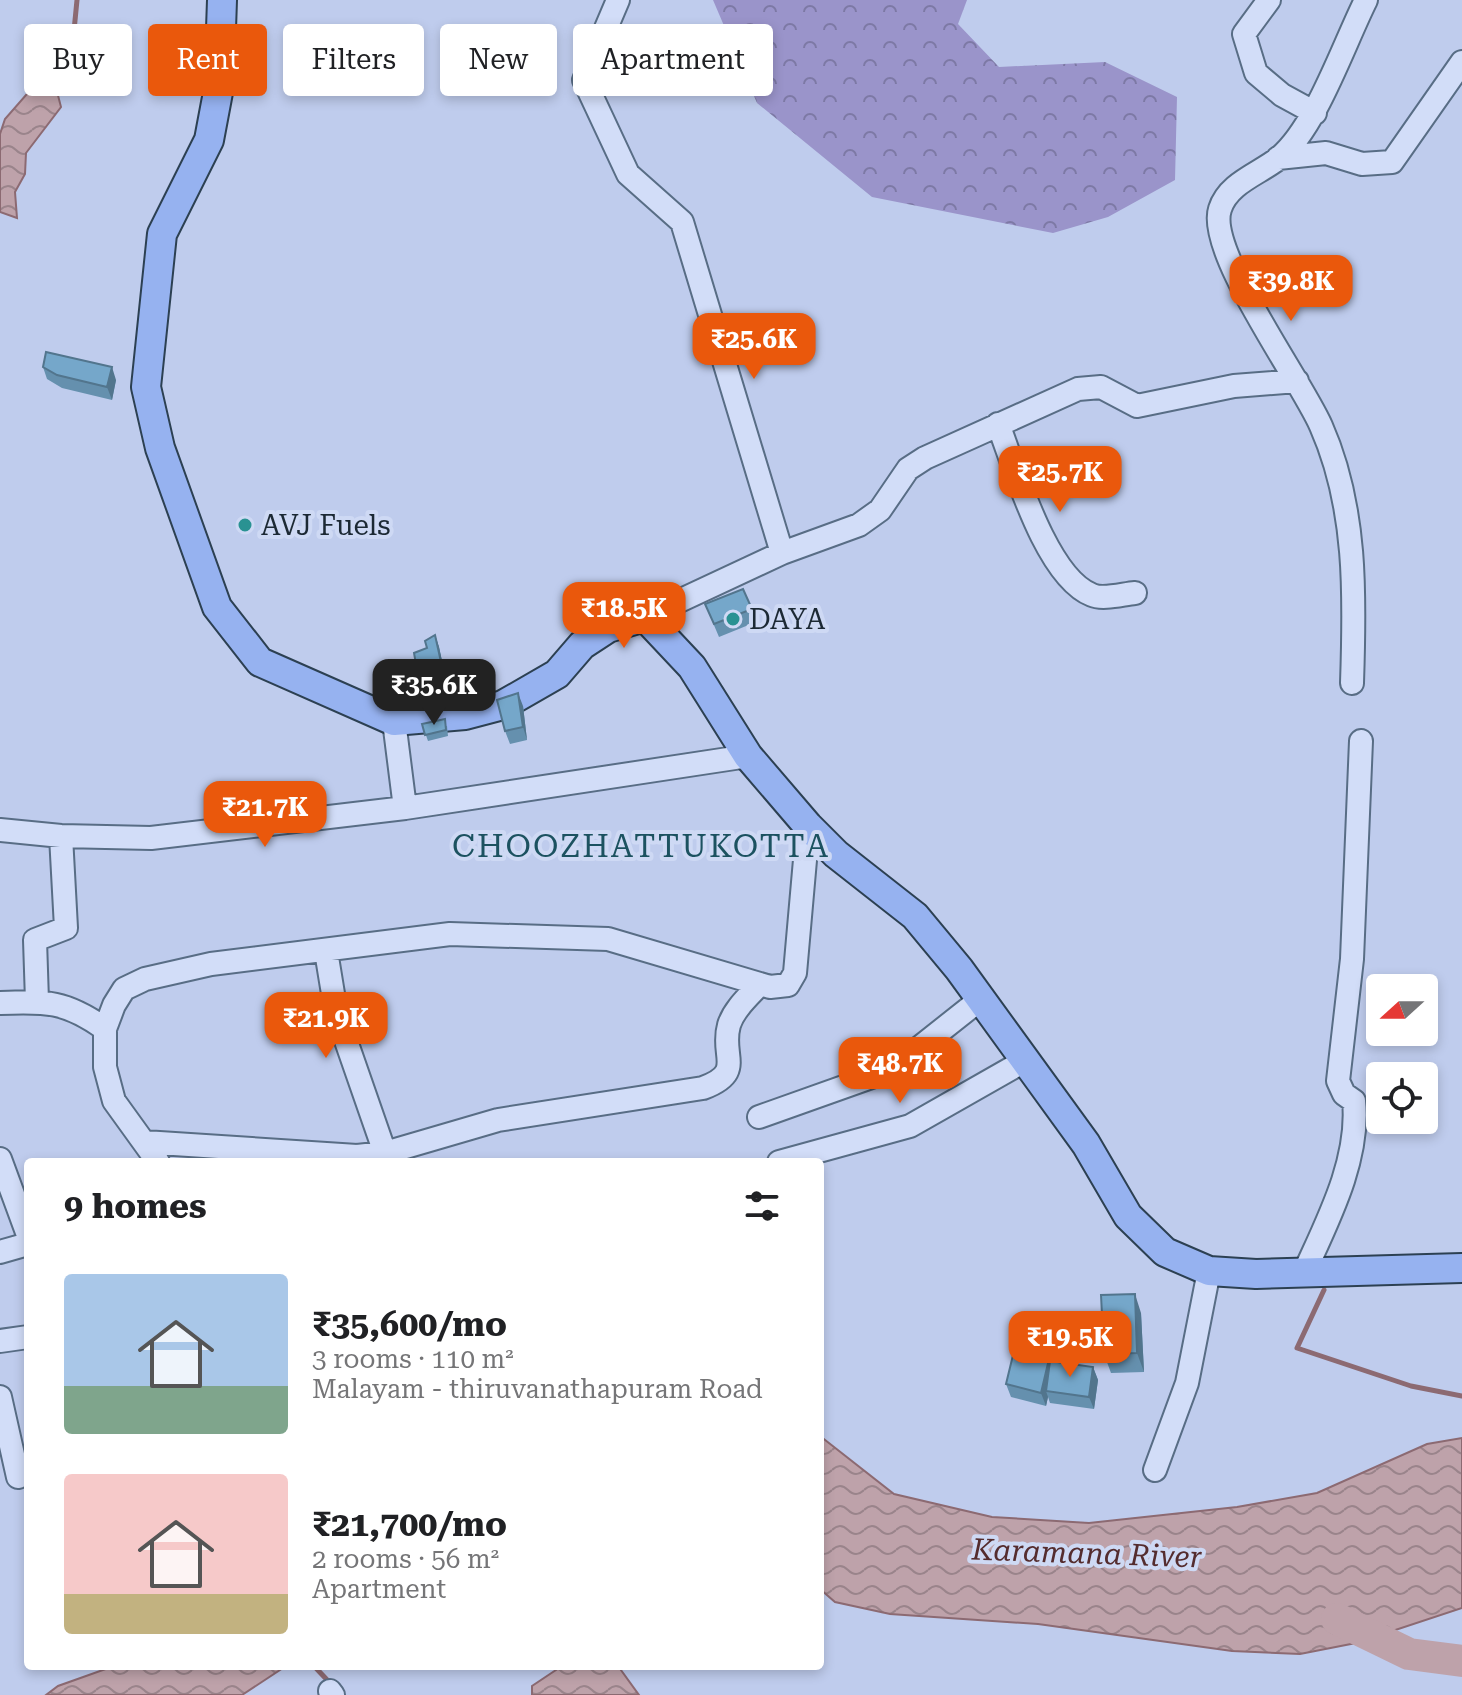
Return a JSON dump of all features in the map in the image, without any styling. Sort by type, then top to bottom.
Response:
[{"type":"main road","points":[[222,0],[219,87],[209,140],[162,234],[146,387],[160,448],[217,607],[260,662],[394,721],[465,715],[503,705],[557,674],[582,645],[608,628],[645,617],[692,667],[748,756],[808,826],[836,854],[915,916],[982,998],[1086,1144],[1135,1225],[1165,1252],[1209,1271],[1303,1275],[1462,1268]]},
{"type":"street","points":[[618,0],[584,80],[628,174],[682,222],[782,553]]},
{"type":"street","points":[[1269,0],[1244,34],[1256,73],[1282,95],[1315,113]]},
{"type":"street","points":[[1352,683],[1352,541],[1337,467],[1321,425],[1231,266],[1219,237],[1220,209],[1232,189],[1278,158],[1299,138],[1315,113],[1322,91],[1366,0]]},
{"type":"street","points":[[1278,158],[1326,153],[1362,164],[1392,162],[1462,62]]},
{"type":"street","points":[[645,617],[782,553],[859,525],[880,510],[908,469],[925,458],[1078,389],[1101,387],[1137,406],[1234,386],[1297,381]]},
{"type":"street","points":[[998,424],[1054,558],[1077,587],[1095,597],[1135,593]]},
{"type":"street","points":[[394,721],[405,808]]},
{"type":"street","points":[[1303,1275],[1336,1201],[1355,1117],[1354,1101],[1344,1094],[1338,1081],[1352,959],[1361,741]]},
{"type":"street","points":[[0,830],[61,836],[183,836],[405,808],[748,756]]},
{"type":"street","points":[[155,1158],[114,1101],[105,1067],[105,1029],[124,989],[145,979],[211,964],[450,934],[608,939],[779,987],[793,981],[808,826]]},
{"type":"street","points":[[37,1001],[35,940],[66,928],[61,836]]},
{"type":"street","points":[[326,951],[345,1042],[385,1153]]},
{"type":"street","points":[[144,1142],[321,1156],[385,1153],[498,1120],[689,1090],[720,1081],[729,1069],[728,1026],[736,1011],[760,984]]},
{"type":"street","points":[[759,1117],[880,1074],[905,1059],[982,998]]},
{"type":"street","points":[[0,1003],[37,1001],[79,1010],[105,1029]]},
{"type":"street","points":[[794,1158],[910,1126],[1026,1060]]},
{"type":"street","points":[[0,1159],[24,1224]]},
{"type":"street","points":[[0,1252],[24,1245]]},
{"type":"street","points":[[1155,1470],[1187,1383],[1209,1271]]},
{"type":"street","points":[[0,1341],[24,1338]]},
{"type":"street","points":[[0,1397],[18,1477]]},
{"type":"green space","points":[[713,0],[967,0],[958,24],[999,67],[1105,62],[1177,97],[1175,180],[1108,217],[1053,233],[872,197],[757,103],[754,96],[773,96],[773,24],[723,24]]},
{"type":"water","points":[[25,96],[58,96],[61,107],[26,153],[25,174],[15,192],[17,218],[0,212],[0,134],[5,119]]},
{"type":"water","name":"Karamana River","points":[[1462,1438],[1462,1608],[1356,1643],[1300,1654],[1232,1651],[1038,1624],[890,1614],[835,1602],[824,1592],[824,1439],[894,1494],[992,1517],[1089,1523],[1237,1507],[1317,1493],[1427,1444]]},
{"type":"water","points":[[103,1670],[280,1670],[242,1695],[46,1695],[58,1686]]},
{"type":"water","points":[[556,1670],[621,1670],[639,1695],[532,1695],[532,1686]]},
{"type":"building","points":[[46,352],[112,367],[107,387],[57,375],[43,367]]},
{"type":"building","points":[[743,589],[752,609],[714,624],[705,604]]},
{"type":"building","points":[[435,635],[441,662],[417,670],[414,653],[427,648],[425,641]]},
{"type":"building","points":[[518,693],[523,727],[505,731],[497,700]]},
{"type":"building","points":[[445,719],[446,730],[425,735],[422,724]]},
{"type":"building","points":[[1135,1294],[1137,1353],[1104,1354],[1101,1295]]},
{"type":"building","points":[[1014,1351],[1049,1359],[1041,1393],[1006,1384]]},
{"type":"building","points":[[1050,1361],[1093,1367],[1089,1397],[1046,1391]]},
{"type":"waterway","points":[[75,24],[77,0]]},
{"type":"waterway","points":[[1324,1290],[1297,1348],[1411,1386],[1462,1396]]},
{"type":"waterway","points":[[1337,1619],[1409,1654],[1462,1661]]},
{"type":"waterway","points":[[318,1670],[330,1683]]},
{"type":"place","name":"AVJ Fuels","points":[[245,525]]},
{"type":"place","name":"DAYA","points":[[733,619]]},
{"type":"district","name":"CHOOZHATTUKOTTA","points":[[641,846]]}]
